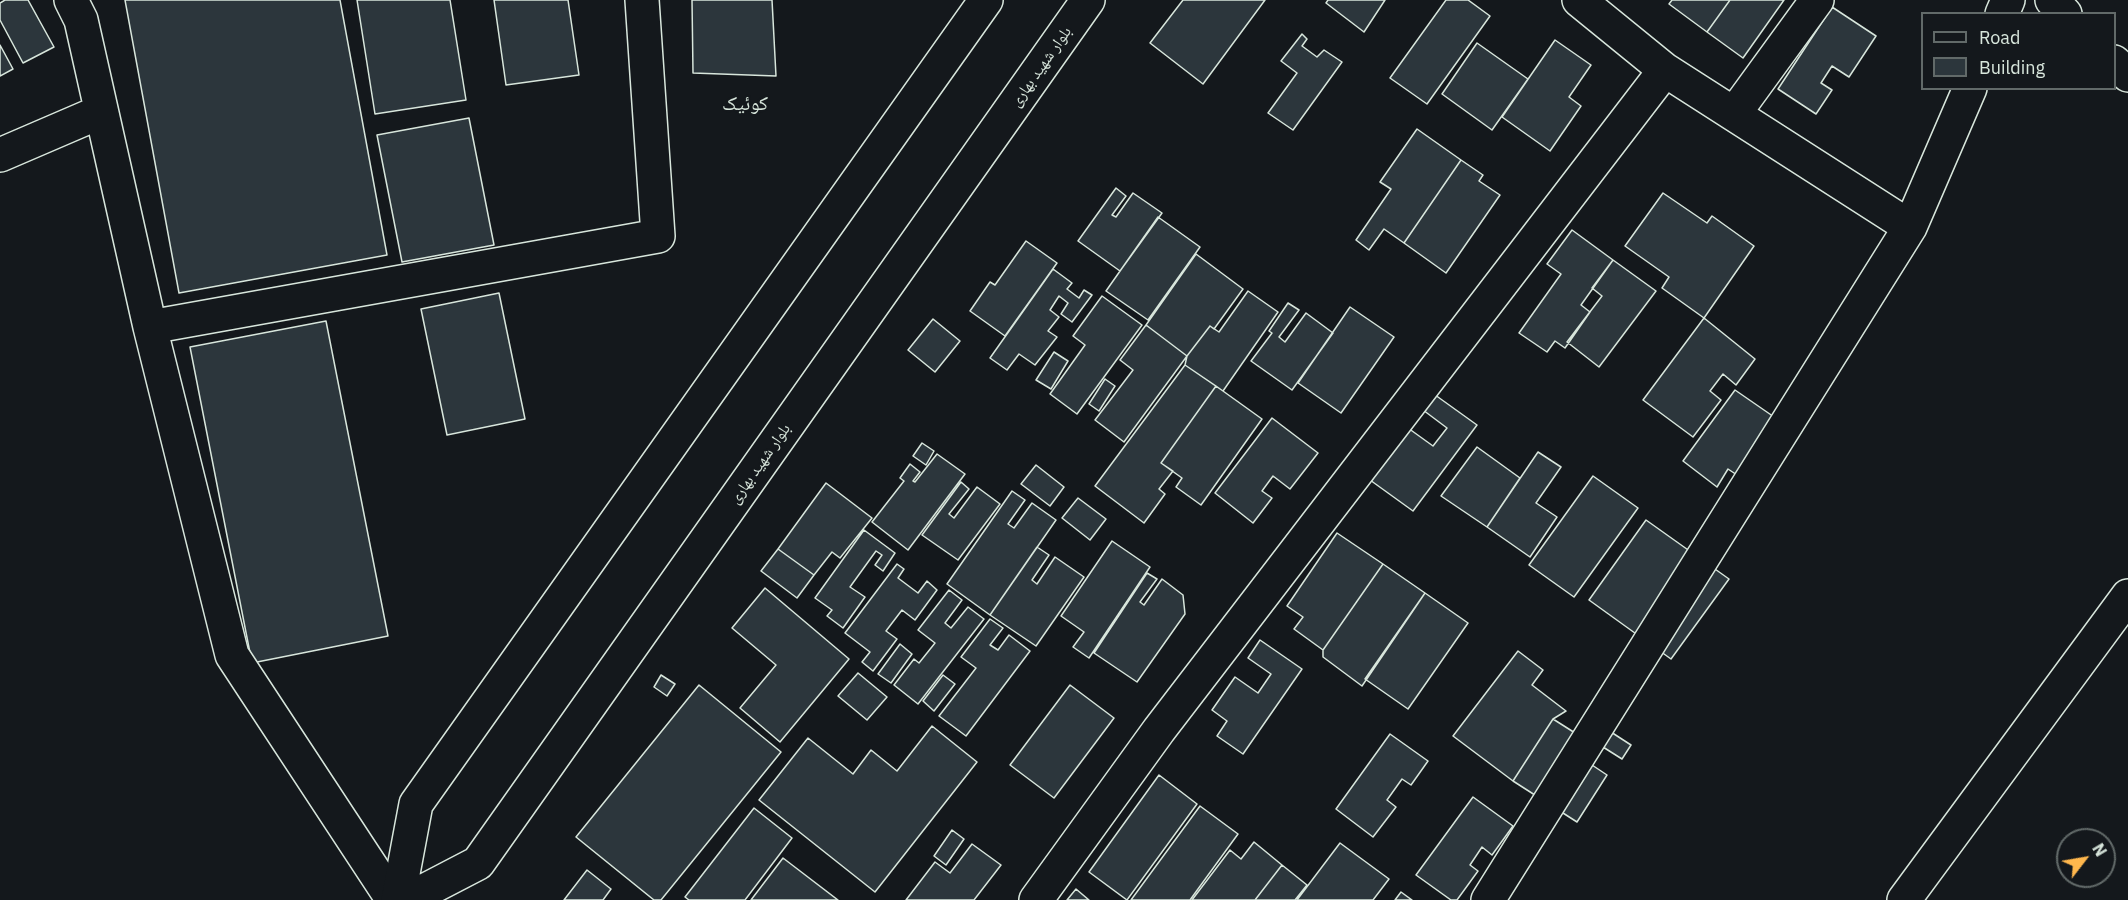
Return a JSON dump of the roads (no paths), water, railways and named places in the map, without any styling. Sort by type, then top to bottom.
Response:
[{"type":"street","points":[[71,0],[81,20],[150,327],[232,655],[393,900]]},
{"type":"street","points":[[150,327],[658,236],[642,0]]},
{"type":"street","points":[[398,900],[416,804],[986,0]]},
{"type":"street","name":"بلوار شهید بهاری","points":[[407,900],[478,863],[1088,0]]},
{"type":"street","points":[[1579,0],[1665,70],[1910,227]]},
{"type":"street","points":[[1734,114],[1817,0]]},
{"type":"street","points":[[2052,0],[2063,12]]},
{"type":"street","points":[[2116,63],[2128,75]]},
{"type":"street","points":[[1036,900],[1159,730],[1665,70]]},
{"type":"street","points":[[1488,900],[1910,227],[1969,90]]},
{"type":"street","points":[[0,155],[100,112]]},
{"type":"street","points":[[1904,900],[2128,596]]},
{"type":"district","name":"کوئیک","points":[[745,104]]}]
